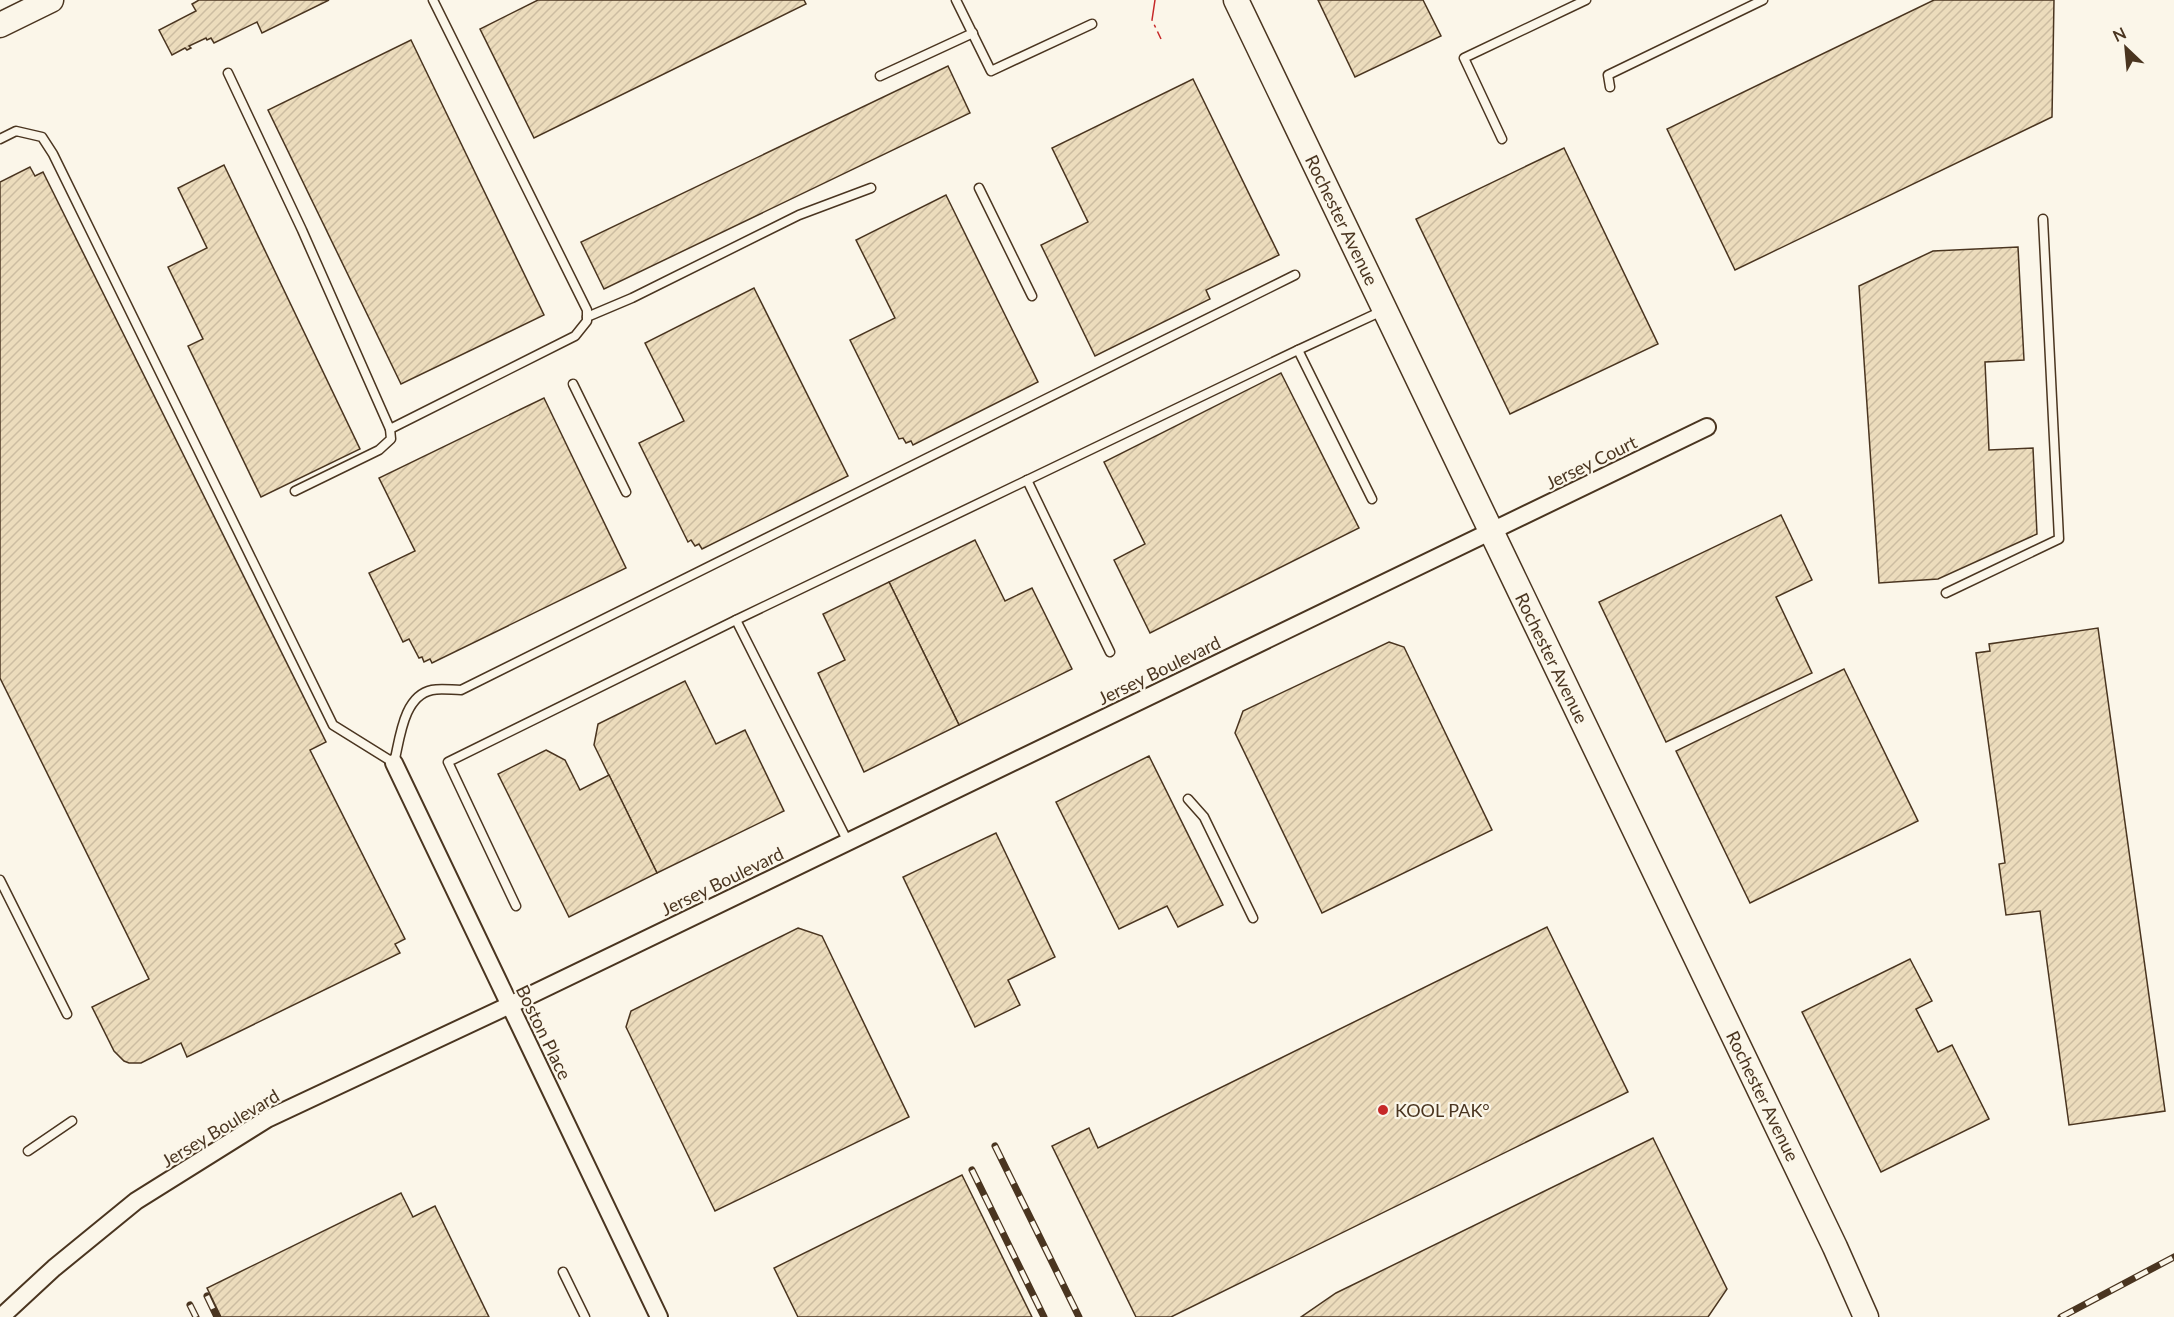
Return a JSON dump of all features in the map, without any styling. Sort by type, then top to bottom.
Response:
[{"type":"main road","points":[[0,25],[51,0]]},
{"type":"main road","name":"Rochester Avenue","points":[[1236,0],[1830,1236],[1866,1317]]},
{"type":"street","name":"Jersey Court","points":[[1492,531],[1707,427]]},
{"type":"street","name":"Jersey Boulevard","points":[[1,1317],[54,1268],[136,1202],[267,1119],[510,1005],[1492,531]]},
{"type":"street","name":"Boston Place","points":[[394,763],[659,1317]]},
{"type":"lane","points":[[390,429],[575,336],[581,330],[587,317],[587,310],[433,0]]},
{"type":"lane","points":[[956,0],[991,71],[1092,24]]},
{"type":"lane","points":[[1502,139],[1464,58],[1586,0]]},
{"type":"lane","points":[[1610,87],[1608,75],[1763,0]]},
{"type":"lane","points":[[880,76],[973,33]]},
{"type":"lane","points":[[228,73],[311,251],[390,429],[391,439],[379,450],[295,491]]},
{"type":"lane","points":[[0,139],[16,131],[42,137],[54,154],[333,725],[394,763],[407,713],[418,696],[432,689],[461,690],[1295,275]]},
{"type":"lane","points":[[587,317],[642,293],[799,215],[871,188]]},
{"type":"lane","points":[[980,188],[1032,296]]},
{"type":"lane","points":[[1946,593],[2059,538],[2043,219]]},
{"type":"lane","points":[[516,906],[448,762],[736,620],[1386,310]]},
{"type":"lane","points":[[1298,350],[1372,499]]},
{"type":"lane","points":[[573,384],[626,492]]},
{"type":"lane","points":[[1027,480],[1110,652]]},
{"type":"lane","points":[[736,620],[848,842]]},
{"type":"lane","points":[[1188,799],[1204,817],[1253,918]]},
{"type":"lane","points":[[0,880],[67,1014]]},
{"type":"lane","points":[[28,1151],[72,1121]]},
{"type":"lane","points":[[563,1272],[585,1317]]},
{"type":"building","points":[[199,0],[329,0],[262,33],[257,22],[214,43],[211,38],[207,40],[206,38],[189,46],[191,48],[187,50],[185,48],[172,55],[159,30],[196,11],[192,4]]},
{"type":"building","points":[[538,0],[804,0],[806,4],[534,138],[480,29]]},
{"type":"building","points":[[1318,0],[1423,0],[1441,36],[1355,77]]},
{"type":"building","points":[[1934,0],[2054,0],[2052,117],[1735,270],[1667,129]]},
{"type":"building","points":[[411,40],[544,315],[401,384],[268,110]]},
{"type":"building","points":[[948,66],[970,113],[604,289],[581,242]]},
{"type":"building","points":[[1193,79],[1279,255],[1206,290],[1210,299],[1095,356],[1041,245],[1088,222],[1052,148]]},
{"type":"building","points":[[1564,148],[1658,344],[1510,414],[1416,219]]},
{"type":"building","points":[[224,165],[360,449],[261,497],[188,346],[203,339],[168,267],[207,248],[178,188]]},
{"type":"building","points":[[30,167],[35,176],[43,172],[326,742],[310,750],[405,939],[395,944],[400,953],[187,1057],[181,1043],[141,1063],[124,1061],[114,1051],[92,1007],[149,979],[0,678],[0,182]]},
{"type":"building","points":[[946,195],[1038,382],[913,445],[911,441],[906,443],[903,438],[899,439],[850,340],[895,318],[856,240]]},
{"type":"building","points":[[2018,247],[2024,360],[1985,362],[1989,450],[2033,448],[2037,534],[1938,579],[1879,583],[1859,286],[1933,251]]},
{"type":"building","points":[[754,288],[848,476],[702,549],[699,544],[695,546],[691,540],[688,542],[639,443],[684,421],[645,343]]},
{"type":"building","points":[[1281,373],[1359,528],[1150,633],[1114,560],[1145,544],[1104,462]]},
{"type":"building","points":[[544,398],[626,568],[432,663],[430,659],[424,662],[422,657],[419,658],[409,639],[403,642],[369,573],[415,551],[379,478]]},
{"type":"building","points":[[1781,515],[1812,580],[1776,597],[1812,673],[1666,742],[1599,602]]},
{"type":"building","points":[[975,540],[1005,601],[1032,588],[1072,669],[959,725],[889,582]]},
{"type":"building","points":[[889,582],[959,725],[864,772],[818,673],[845,660],[823,614]]},
{"type":"building","points":[[2098,628],[2165,1111],[2069,1125],[2040,911],[2006,915],[1999,864],[2005,863],[1976,653],[1990,651],[1989,644]]},
{"type":"building","points":[[1389,642],[1404,647],[1492,830],[1322,913],[1235,733],[1243,711]]},
{"type":"building","points":[[1844,669],[1918,821],[1750,903],[1676,751]]},
{"type":"building","points":[[685,681],[716,744],[745,730],[784,811],[657,873],[594,745],[598,724]]},
{"type":"building","points":[[546,750],[565,760],[580,790],[609,775],[657,873],[569,917],[498,774]]},
{"type":"building","points":[[1149,756],[1223,905],[1178,927],[1167,906],[1119,929],[1056,802]]},
{"type":"building","points":[[996,833],[1055,957],[1008,980],[1020,1005],[975,1027],[903,877]]},
{"type":"building","name":"KOOL PAK°","points":[[1547,927],[1628,1092],[1171,1317],[1136,1317],[1052,1146],[1089,1128],[1098,1148]]},
{"type":"building","points":[[798,928],[822,936],[909,1117],[715,1211],[626,1027],[631,1011]]},
{"type":"building","points":[[1910,959],[1932,1001],[1916,1009],[1938,1052],[1952,1045],[1989,1119],[1881,1172],[1802,1012]]},
{"type":"building","points":[[1653,1138],[1727,1289],[1708,1317],[1301,1317],[1336,1293]]},
{"type":"building","points":[[962,1175],[1032,1317],[798,1317],[774,1268]]},
{"type":"building","points":[[401,1193],[413,1217],[435,1206],[489,1317],[221,1317],[207,1288]]},
{"type":"railway","points":[[995,1146],[1079,1317]]},
{"type":"railway","points":[[972,1170],[1044,1317]]},
{"type":"railway","points":[[2061,1317],[2174,1257]]},
{"type":"railway","points":[[207,1296],[217,1317]]},
{"type":"railway","points":[[190,1305],[196,1317]]},
{"type":"power","points":[[1155,0],[1152,20],[1161,39]]},
{"type":"place","name":"KOOL PAK°","points":[[1383,1110]]}]
